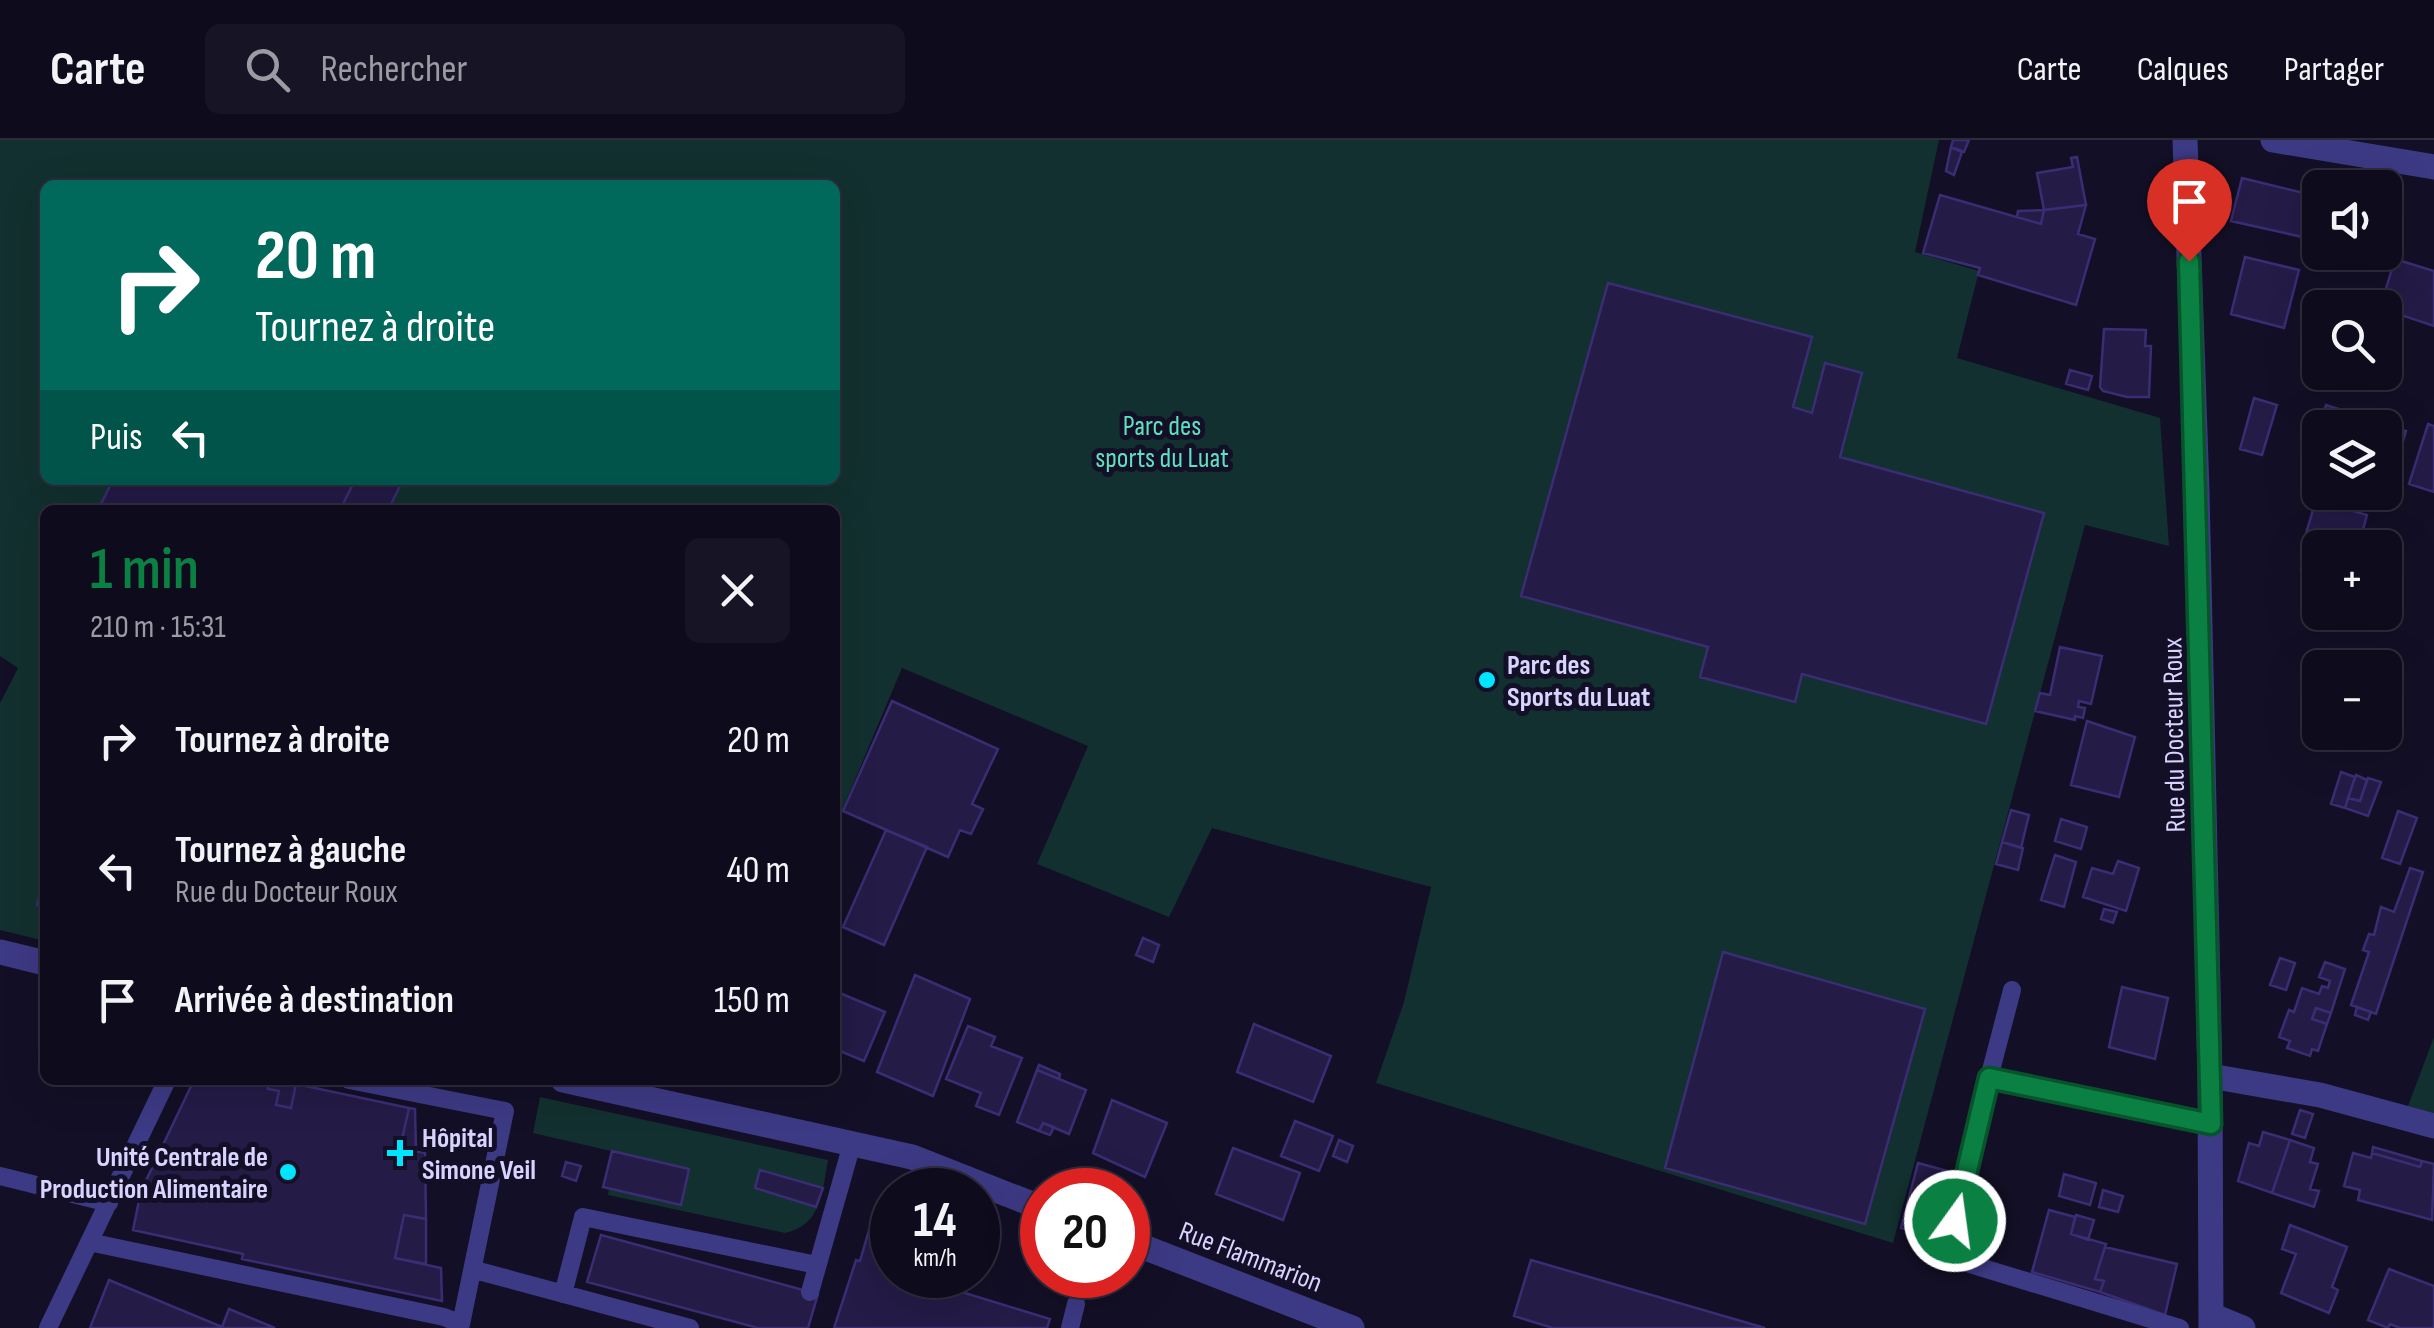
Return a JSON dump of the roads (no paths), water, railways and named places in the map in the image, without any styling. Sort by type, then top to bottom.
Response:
[{"type":"street","name":"Rue du Docteur Roux","points":[[2185,140],[2210,1076],[2211,1322]]},
{"type":"street","points":[[2273,140],[2434,168]]},
{"type":"street","points":[[0,952],[40,962]]},
{"type":"street","points":[[2210,1076],[2320,1095],[2434,1126]]},
{"type":"street","points":[[586,1085],[912,1157],[1020,1199]]},
{"type":"street","name":"Rue Flammarion","points":[[1150,1250],[1352,1328]]},
{"type":"street","points":[[2211,1322],[2243,1328]]},
{"type":"lane","points":[[2012,990],[1946,1257],[2180,1328]]},
{"type":"lane","points":[[1989,1078],[2211,1124]]},
{"type":"lane","points":[[48,1328],[165,1085]]},
{"type":"lane","points":[[89,1242],[444,1317],[461,1324],[505,1111],[373,1085]]},
{"type":"lane","points":[[810,1292],[852,1144]]},
{"type":"lane","points":[[0,1176],[109,1203]]},
{"type":"lane","points":[[563,1294],[583,1217],[817,1265]]},
{"type":"lane","points":[[475,1270],[690,1328]]},
{"type":"lane","points":[[1070,1328],[1076,1304]]},
{"type":"place","name":"Parc des Sports du Luat","points":[[1487,680]]},
{"type":"place","name":"Hôpital Simone Veil","points":[[400,1153]]},
{"type":"place","name":"Unité Centrale de Production Alimentaire","points":[[288,1172]]},
{"type":"park label","name":"Parc des sports du Luat","points":[[1162,441]]}]
